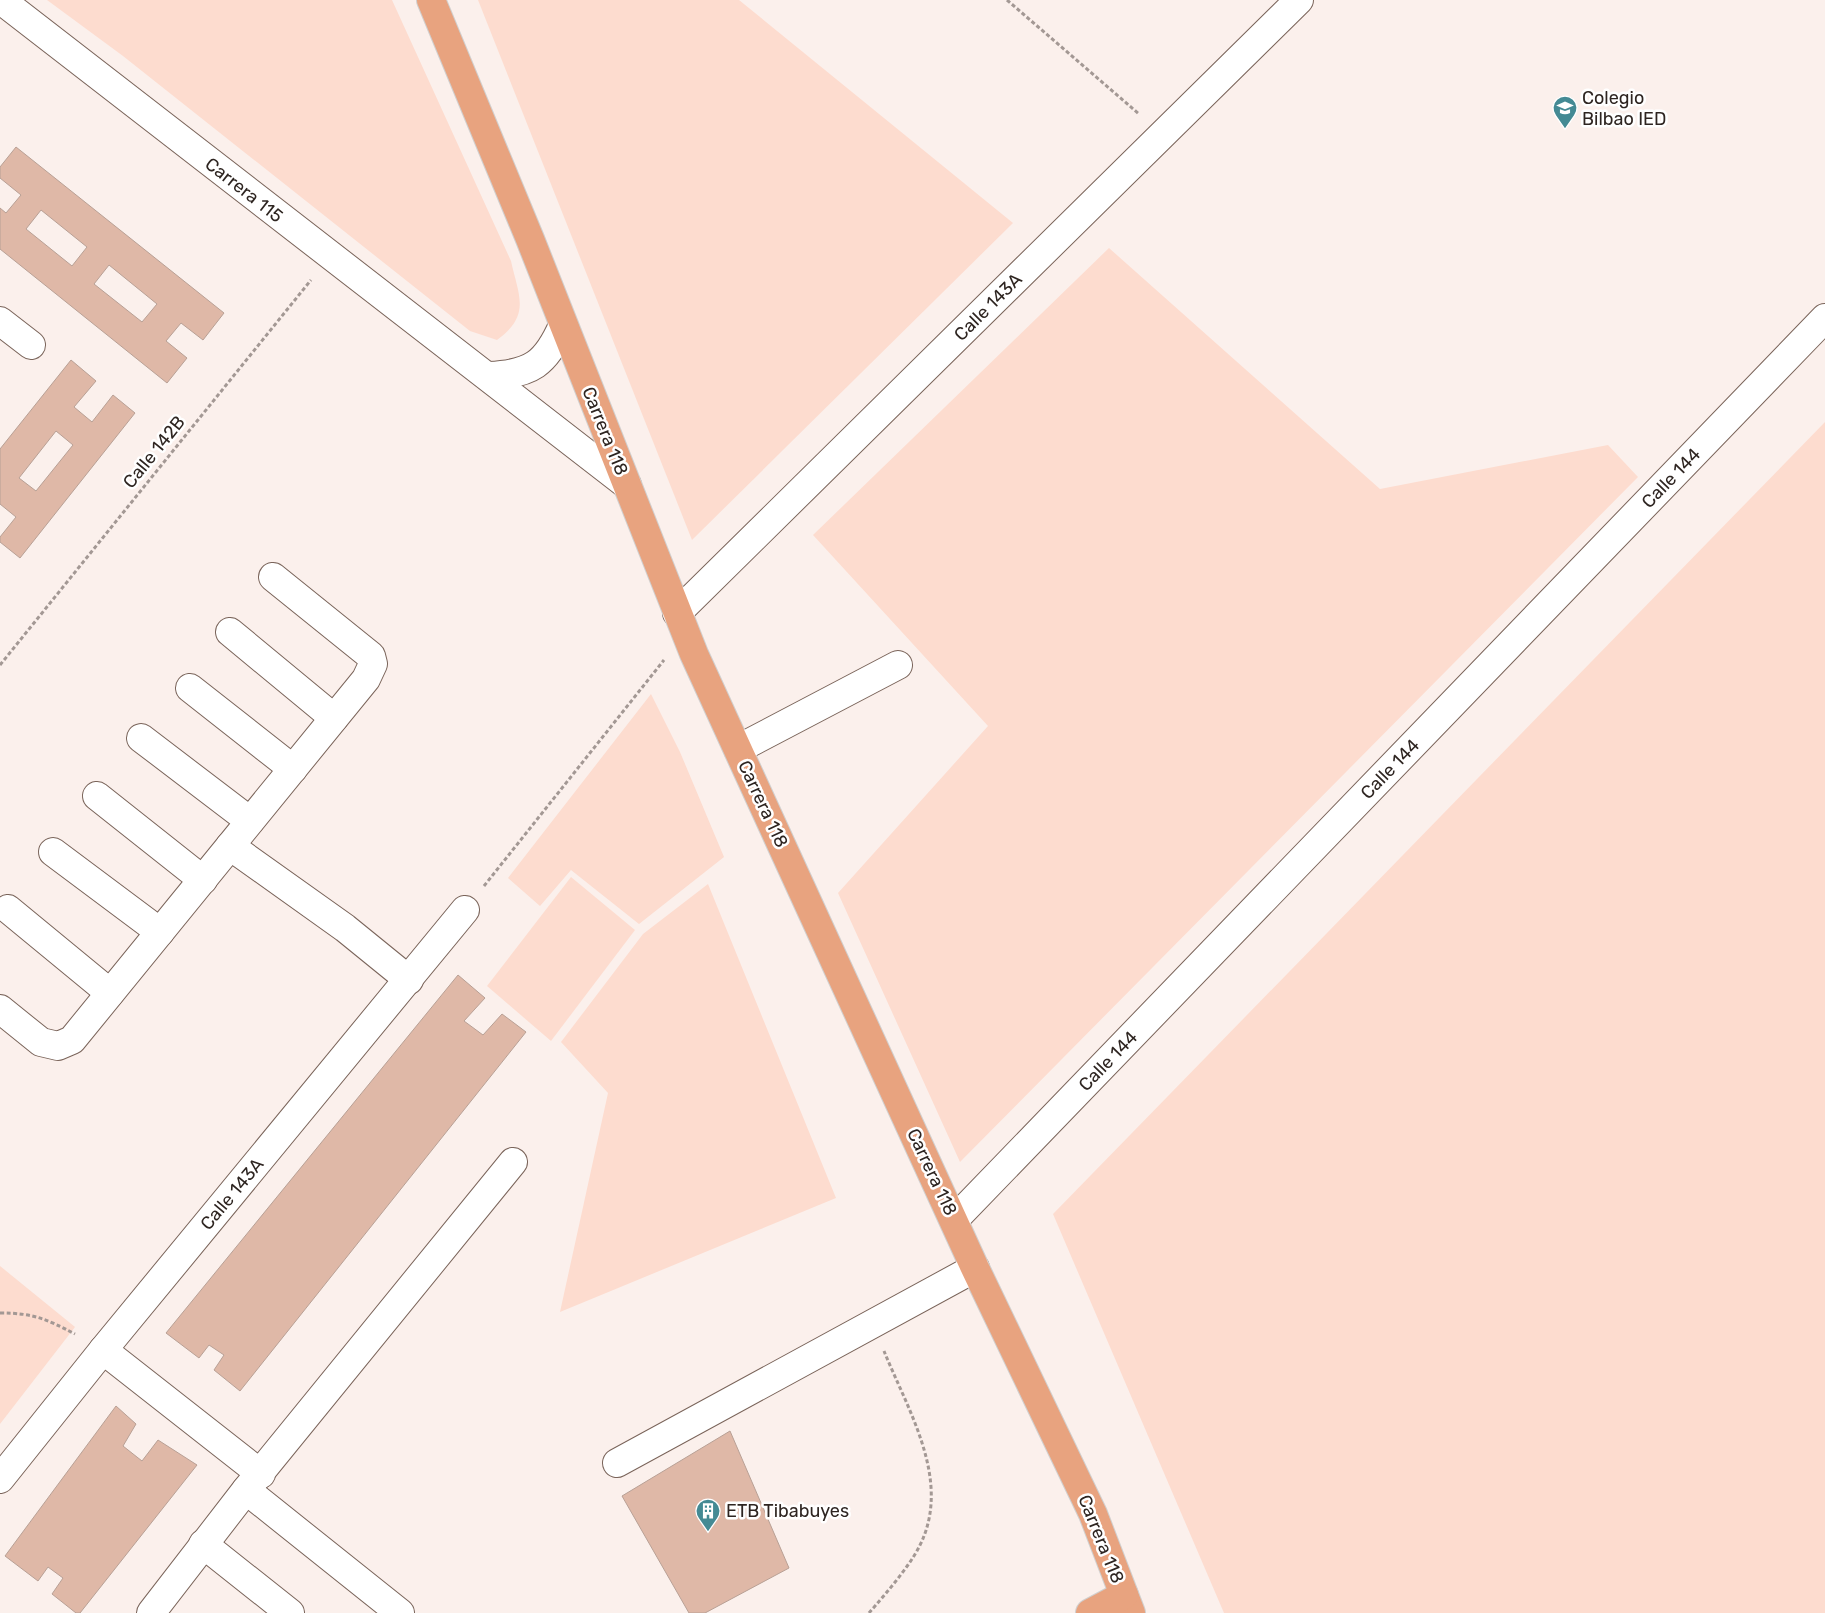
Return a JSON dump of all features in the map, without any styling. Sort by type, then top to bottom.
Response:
[{"type":"main road","name":"Carrera 118","points":[[431,0],[681,623],[975,1268],[1093,1514],[1128,1604]]},
{"type":"main road","points":[[1090,1613],[1128,1604]]},
{"type":"street","name":"Carrera 115","points":[[1,0],[330,257],[489,376],[627,485]]},
{"type":"street","name":"Calle 143A","points":[[681,623],[1162,134],[1299,0]]},
{"type":"street","name":"Calle 144","points":[[954,1220],[1825,318]]},
{"type":"street","points":[[0,321],[31,345]]},
{"type":"street","points":[[489,376],[514,375],[536,365],[553,347],[563,325]]},
{"type":"street","points":[[0,1009],[41,1042],[58,1046],[72,1040],[366,679],[373,664],[371,656],[273,578]]},
{"type":"street","points":[[230,632],[334,718]]},
{"type":"street","points":[[738,749],[898,664]]},
{"type":"street","points":[[190,688],[293,769]]},
{"type":"street","points":[[141,738],[250,822]]},
{"type":"street","points":[[97,796],[203,880]]},
{"type":"street","points":[[230,846],[345,928],[409,980]]},
{"type":"street","points":[[53,852],[160,932]]},
{"type":"street","points":[[8,909],[110,993]]},
{"type":"street","name":"Calle 143A","points":[[0,1479],[103,1350],[465,910]]},
{"type":"street","points":[[161,1609],[203,1544],[513,1162]]},
{"type":"street","points":[[617,1463],[975,1268]]},
{"type":"street","points":[[103,1350],[400,1613]]},
{"type":"street","points":[[203,1544],[290,1613]]},
{"type":"path","points":[[1007,0],[1162,134]]},
{"type":"path","name":"Calle 142B","points":[[0,665],[330,257]]},
{"type":"path","points":[[465,910],[681,623]]},
{"type":"path","points":[[0,1313],[20,1313],[44,1318],[103,1350]]},
{"type":"path","points":[[869,1613],[898,1578],[924,1536],[933,1498],[929,1463],[873,1323]]},
{"type":"shaded area","points":[[47,0],[392,0],[511,261],[520,305],[515,322],[497,340],[470,331],[123,56]]},
{"type":"shaded area","points":[[478,0],[739,0],[1013,223],[692,540]]},
{"type":"shaded area","points":[[1109,248],[1380,489],[1608,445],[1638,477],[960,1162],[838,893],[988,726],[813,535]]},
{"type":"shaded area","points":[[1825,422],[1825,1613],[1224,1613],[1053,1214]]},
{"type":"shaded area","points":[[651,694],[680,752],[724,857],[639,924],[571,870],[540,906],[508,878]]},
{"type":"shaded area","points":[[571,877],[635,930],[551,1041],[487,986]]},
{"type":"shaded area","points":[[708,884],[836,1198],[560,1312],[608,1093],[561,1042],[643,934]]},
{"type":"shaded area","points":[[0,1266],[75,1327],[0,1424]]},
{"type":"building","points":[[16,147],[224,313],[203,340],[181,323],[166,341],[187,358],[167,383],[0,249],[0,208],[6,213],[21,195],[0,178],[0,167]],"holes":[[[41,210],[87,247],[72,266],[26,229]],[[109,265],[157,304],[142,322],[94,284]]]},
{"type":"building","points":[[71,360],[96,381],[74,407],[92,422],[113,395],[135,413],[20,558],[0,542],[0,537],[16,517],[0,504],[0,449]],"holes":[[[56,431],[73,445],[36,491],[19,478]]]},
{"type":"building","points":[[458,975],[485,998],[464,1021],[483,1035],[502,1014],[526,1032],[240,1391],[214,1370],[224,1355],[209,1345],[199,1358],[166,1333]]},
{"type":"building","points":[[116,1406],[136,1424],[123,1446],[142,1461],[158,1440],[197,1465],[80,1613],[76,1613],[52,1594],[63,1578],[48,1567],[38,1581],[5,1556]]},
{"type":"building","name":"ETB Tibabuyes","points":[[730,1431],[789,1568],[705,1613],[689,1613],[622,1496]]},
{"type":"place","name":"Colegio Bilbao IED","points":[[1565,129]]},
{"type":"place","name":"ETB Tibabuyes","points":[[708,1532]]}]
